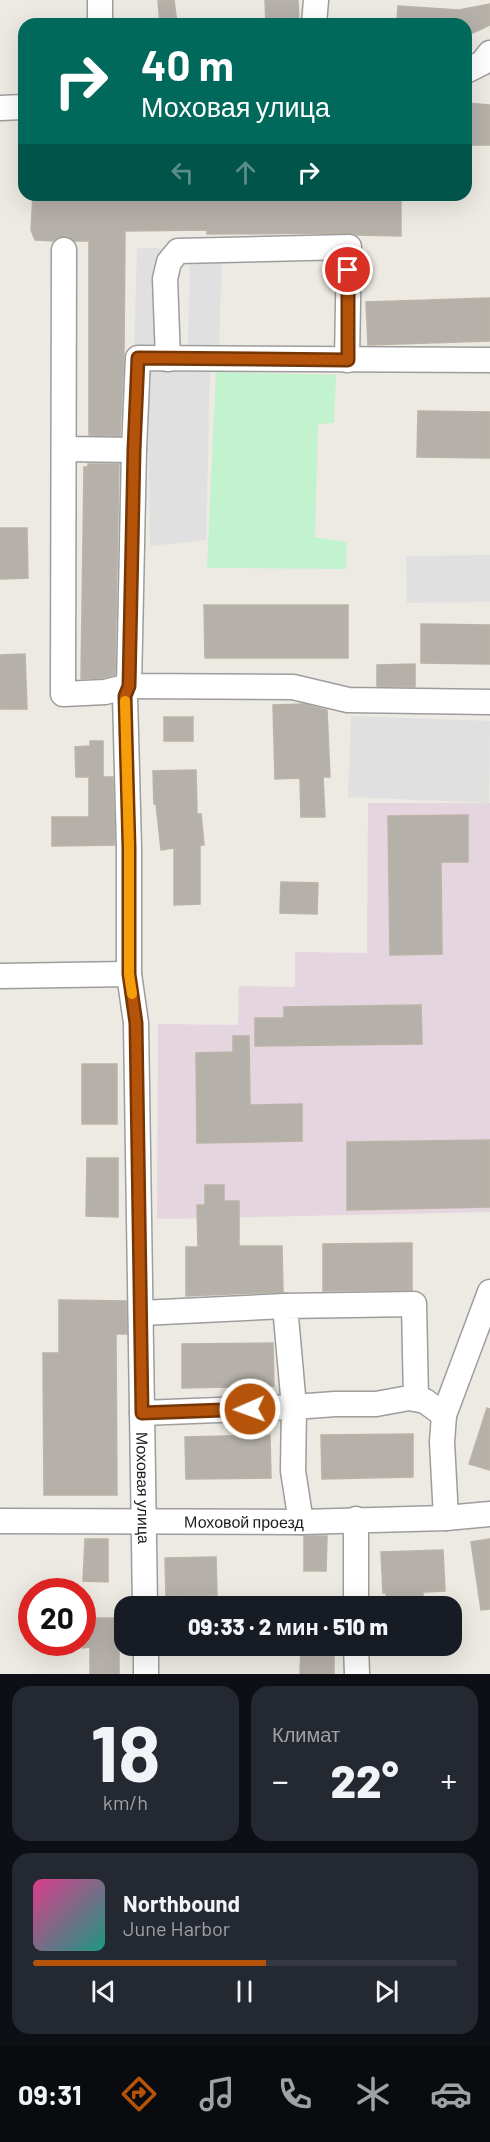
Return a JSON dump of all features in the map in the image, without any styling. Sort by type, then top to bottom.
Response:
[{"type":"street","points":[[100,0],[100,18]]},
{"type":"street","points":[[314,18],[316,0]]},
{"type":"street","points":[[472,68],[482,63],[490,53]]},
{"type":"street","points":[[0,108],[18,107]]},
{"type":"street","points":[[348,360],[349,247],[178,252],[169,262],[165,279],[168,359],[348,360],[490,360]]},
{"type":"street","points":[[64,250],[63,694],[105,692],[129,686],[293,687],[348,700],[490,702]]},
{"type":"street","name":"Моховая улица","points":[[145,1596],[136,1023],[129,974],[129,848],[125,696],[129,686],[138,358],[168,359]]},
{"type":"street","points":[[64,449],[134,450]]},
{"type":"street","points":[[0,976],[129,974]]},
{"type":"street","points":[[446,1518],[442,1442],[444,1415],[490,1292]]},
{"type":"street","points":[[141,1313],[285,1306],[414,1304],[416,1399]]},
{"type":"street","points":[[285,1306],[294,1407],[293,1471],[301,1522]]},
{"type":"street","points":[[142,1413],[376,1404],[409,1398],[426,1401],[444,1415]]},
{"type":"street","name":"Моховой проезд","points":[[0,1521],[301,1522],[446,1518],[490,1514]]},
{"type":"street","points":[[356,1519],[356,1596]]},
{"type":"street","points":[[146,1656],[146,1674]]},
{"type":"street","points":[[357,1656],[357,1674]]},
{"type":"shaded area","points":[[137,248],[169,248],[159,350],[134,353]]},
{"type":"shaded area","points":[[222,255],[219,347],[188,346],[190,256]]},
{"type":"shaded area","points":[[148,372],[210,372],[206,540],[150,546]]},
{"type":"shaded area","points":[[490,555],[490,602],[407,603],[406,556]]},
{"type":"shaded area","points":[[351,716],[490,721],[489,803],[348,797]]},
{"type":"shaded area","points":[[368,803],[490,803],[490,1212],[157,1219],[158,1024],[238,1025],[239,986],[295,987],[295,952],[367,953]]},
{"type":"green space","points":[[216,372],[336,375],[334,423],[318,424],[315,537],[347,542],[346,569],[207,568]]},
{"type":"building","points":[[174,0],[176,18],[159,18],[158,1]]},
{"type":"building","points":[[265,0],[298,0],[299,18],[266,18]]},
{"type":"building","points":[[490,4],[490,25],[472,33],[472,18],[397,18],[398,6],[459,10]]},
{"type":"building","points":[[472,104],[490,105],[490,145],[472,145]]},
{"type":"building","points":[[33,201],[401,201],[401,236],[349,233],[207,234],[207,230],[125,231],[124,356],[120,436],[89,435],[89,241],[74,241],[65,236],[54,241],[35,240],[31,230]]},
{"type":"building","points":[[490,298],[490,341],[368,345],[366,302]]},
{"type":"building","points":[[418,411],[490,412],[490,458],[417,457]]},
{"type":"building","points":[[88,464],[119,464],[115,675],[81,679],[84,467],[88,467]]},
{"type":"building","points":[[0,528],[27,528],[28,578],[0,579]]},
{"type":"building","points":[[204,605],[348,605],[348,658],[205,658]]},
{"type":"building","points":[[421,624],[490,625],[490,664],[421,663]]},
{"type":"building","points":[[25,654],[27,709],[0,709],[0,655]]},
{"type":"building","points":[[415,664],[415,687],[377,686],[377,665]]},
{"type":"building","points":[[304,704],[327,710],[330,777],[323,777],[325,817],[301,817],[300,778],[275,779],[273,705]]},
{"type":"building","points":[[164,717],[193,717],[193,741],[164,741]]},
{"type":"building","points":[[90,741],[103,741],[103,777],[113,777],[115,845],[52,846],[52,817],[89,817],[89,777],[76,777],[75,747],[90,746]]},
{"type":"building","points":[[196,770],[197,814],[201,814],[204,845],[200,845],[200,904],[174,905],[174,848],[161,850],[156,804],[154,804],[153,771]]},
{"type":"building","points":[[468,815],[468,862],[441,862],[442,954],[390,955],[388,816]]},
{"type":"building","points":[[281,882],[318,883],[317,914],[280,913]]},
{"type":"building","points":[[421,1005],[422,1044],[255,1046],[255,1018],[284,1018],[284,1007]]},
{"type":"building","points":[[233,1036],[249,1036],[250,1105],[302,1104],[302,1141],[197,1143],[196,1053],[233,1052]]},
{"type":"building","points":[[82,1064],[117,1064],[117,1124],[82,1124]]},
{"type":"building","points":[[490,1140],[490,1207],[347,1210],[347,1142]]},
{"type":"building","points":[[87,1158],[118,1158],[118,1217],[86,1216]]},
{"type":"building","points":[[205,1185],[224,1185],[224,1201],[239,1201],[239,1246],[282,1246],[283,1292],[186,1296],[186,1247],[198,1247],[197,1205],[205,1205]]},
{"type":"building","points":[[412,1243],[412,1290],[323,1291],[323,1244]]},
{"type":"building","points":[[59,1300],[126,1301],[127,1334],[116,1334],[117,1495],[44,1495],[43,1353],[59,1353]]},
{"type":"building","points":[[273,1343],[274,1386],[182,1388],[182,1344]]},
{"type":"building","points":[[487,1408],[490,1409],[490,1470],[469,1464]]},
{"type":"building","points":[[413,1434],[413,1477],[322,1479],[321,1435]]},
{"type":"building","points":[[270,1435],[271,1478],[186,1479],[185,1437]]},
{"type":"building","points":[[304,1536],[327,1536],[326,1571],[304,1571]]},
{"type":"building","points":[[85,1539],[108,1539],[108,1582],[96,1582],[96,1578],[83,1578]]},
{"type":"building","points":[[490,1539],[490,1609],[481,1610],[471,1542]]},
{"type":"building","points":[[443,1550],[445,1591],[423,1592],[423,1596],[386,1596],[386,1593],[383,1593],[381,1552]]},
{"type":"building","points":[[216,1557],[217,1595],[166,1596],[165,1558]]},
{"type":"building","points":[[96,1618],[114,1618],[114,1656],[119,1656],[119,1674],[90,1674],[90,1656],[96,1656]]},
{"type":"building","points":[[301,1656],[334,1656],[334,1674],[300,1674]]},
{"type":"slow traffic","points":[[125,701],[129,848],[129,974],[132,994]]},
{"type":"route","points":[[250,1409],[142,1413],[136,1023],[129,974],[129,848],[125,696],[129,686],[138,358],[348,360],[348,270]]}]
